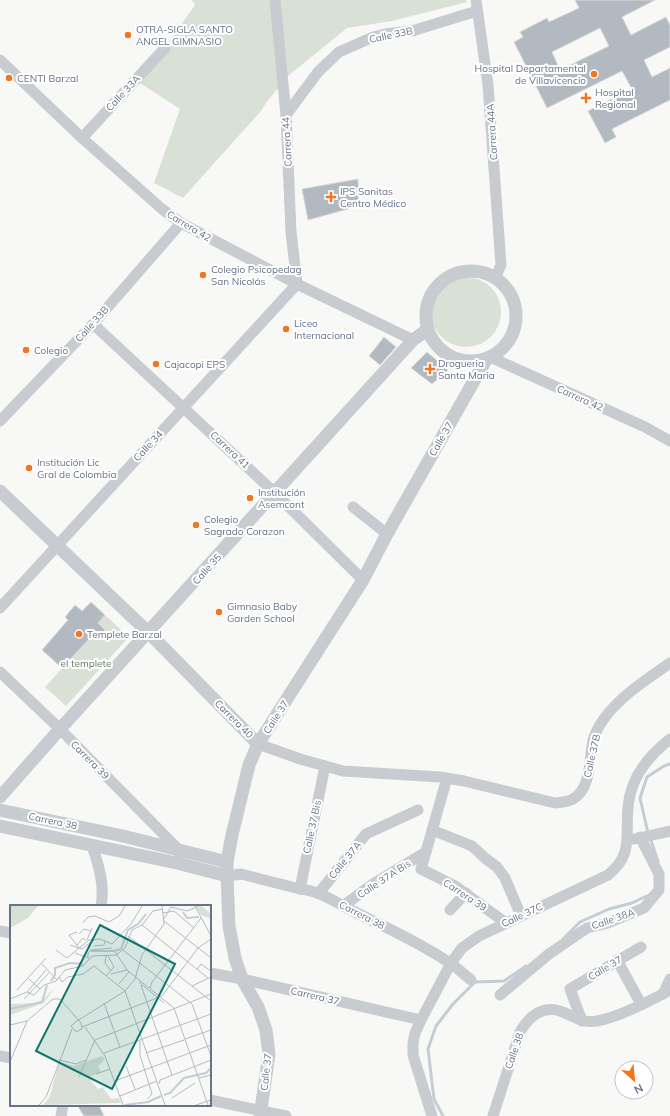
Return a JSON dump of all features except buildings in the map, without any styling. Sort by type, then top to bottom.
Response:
[{"type":"street","name":"Carrera 44","points":[[275,0],[286,115],[291,232],[296,284]]},
{"type":"street","name":"Calle 33B","points":[[286,115],[318,72],[339,52],[385,34],[412,31],[477,6]]},
{"type":"street","name":"Carrera 44A","points":[[477,6],[488,86],[501,265],[496,278]]},
{"type":"street","name":"Calle 33A","points":[[82,138],[165,48]]},
{"type":"street","name":"Carrera 42","points":[[2,65],[162,209],[181,223],[296,284],[413,340]]},
{"type":"street","name":"Calle 33B","points":[[0,421],[93,324],[181,223]]},
{"type":"street","points":[[467,271],[482,272],[496,278],[511,294],[516,308],[516,323],[511,337],[502,348],[488,358],[475,361],[462,360],[449,355],[438,346],[428,329],[426,315],[428,301],[431,295],[441,282],[453,275],[467,271]]},
{"type":"street","name":"Calle 34","points":[[0,608],[296,284]]},
{"type":"street","name":"Carrera 41","points":[[93,324],[275,493],[363,580]]},
{"type":"street","name":"Calle 35","points":[[0,797],[413,340],[428,329]]},
{"type":"street","name":"Carrera 42","points":[[488,358],[645,427],[670,441]]},
{"type":"street","name":"Calle 37","points":[[261,1114],[269,1054],[266,1030],[258,1006],[242,979],[235,958],[229,926],[226,876],[232,836],[249,765],[258,744],[363,580],[387,534],[488,358]]},
{"type":"street","name":"Carrera 40","points":[[0,491],[149,633],[258,744],[300,759],[343,771],[448,778],[555,802],[566,802]]},
{"type":"street","points":[[353,507],[387,534]]},
{"type":"street","name":"Calle 37B","points":[[566,802],[574,798],[585,784],[594,738],[601,722],[612,707],[670,663]]},
{"type":"street","name":"Carrera 39","points":[[0,672],[60,729],[179,850]]},
{"type":"street","name":"Calle 37C","points":[[432,1116],[413,1055],[414,1038],[421,1020],[450,963],[462,948],[470,941],[608,875],[618,866],[627,849],[628,808],[633,786],[647,760],[660,746],[670,739]]},
{"type":"street","name":"Calle 37 Bis","points":[[300,888],[325,766]]},
{"type":"street","name":"Calle 37A Bis","points":[[421,870],[448,778]]},
{"type":"street","name":"Carrera 38","points":[[0,810],[124,836],[227,862],[241,874]]},
{"type":"street","name":"Calle 37A","points":[[319,893],[366,834],[418,810]]},
{"type":"street","name":"Carrera 38","points":[[0,826],[178,863],[226,876],[241,874],[310,890],[328,896],[343,906],[415,942],[450,963],[471,980]]},
{"type":"street","points":[[432,830],[472,846],[497,867],[505,878],[521,916]]},
{"type":"street","points":[[628,840],[666,832]]},
{"type":"street","name":"Calle 38A","points":[[500,995],[549,954],[587,928],[608,923],[644,908],[660,890],[659,874],[642,837]]},
{"type":"street","points":[[92,846],[101,879],[101,905]]},
{"type":"street","points":[[178,863],[179,850]]},
{"type":"street","name":"Calle 37A Bis","points":[[343,906],[373,884],[426,852]]},
{"type":"street","name":"Carrera 39","points":[[421,870],[455,886],[506,923]]},
{"type":"street","points":[[450,910],[466,893]]},
{"type":"street","points":[[0,931],[10,933]]},
{"type":"street","name":"Calle 37","points":[[582,1021],[570,989],[641,947]]},
{"type":"street","points":[[618,960],[642,1004]]},
{"type":"street","name":"Carrera 37","points":[[211,973],[421,1020]]},
{"type":"street","points":[[666,992],[670,979]]},
{"type":"street","name":"Calle 38","points":[[493,1116],[520,1032],[533,1015],[546,1009],[560,1011],[582,1021],[596,1022],[618,1016],[666,992]]},
{"type":"street","points":[[0,1056],[10,1058]]},
{"type":"street","points":[[211,1100],[261,1114],[286,1116]]},
{"type":"street","points":[[61,1116],[63,1106]]},
{"type":"green space","points":[[192,0],[466,0],[467,2],[392,21],[347,28],[288,76],[261,111],[183,198],[154,183],[180,109],[140,83],[195,5]]},
{"type":"green space","points":[[466,277],[485,283],[495,293],[501,312],[495,331],[485,341],[466,347],[447,341],[437,331],[431,312],[437,293],[447,283]]},
{"type":"green space","name":"el templete","points":[[105,615],[129,637],[66,706],[45,687],[90,638],[94,641],[105,630],[98,623]]},
{"type":"waterway","points":[[648,833],[640,798],[647,777],[664,766],[670,764]]},
{"type":"waterway","points":[[650,838],[658,861]]},
{"type":"waterway","points":[[563,939],[580,922],[609,909],[632,903],[651,894]]},
{"type":"waterway","points":[[443,1116],[434,1099],[428,1049],[436,1026],[453,1004],[475,982],[504,981],[526,966]]},
{"type":"place","name":"OTRA-SIGLA SANTO ANGEL GIMNASIO","points":[[128,35]]},
{"type":"place","name":"Hospital Departamental de Villavicencio","points":[[594,74]]},
{"type":"place","name":"CENTI Barzal","points":[[9,78]]},
{"type":"place","name":"Hospital Regional","points":[[586,98]]},
{"type":"place","name":"IPS Sanitas Centro Médico","points":[[331,197]]},
{"type":"place","name":"Colegio Psicopedag San Nicolás","points":[[203,275]]},
{"type":"place","name":"Liceo Internacional","points":[[286,329]]},
{"type":"place","name":"Colegio","points":[[26,350]]},
{"type":"place","name":"Cajacopi EPS","points":[[156,364]]},
{"type":"place","name":"Drogueria Santa Maria","points":[[430,369]]},
{"type":"place","name":"Institución Lic Gral de Colombia","points":[[29,468]]},
{"type":"place","name":"Institución Asemcont","points":[[250,498]]},
{"type":"place","name":"Colegio Sagrado Corazon","points":[[196,525]]},
{"type":"place","name":"Gimnasio Baby Garden School","points":[[219,612]]},
{"type":"place","name":"Templete Barzal","points":[[79,634]]}]
